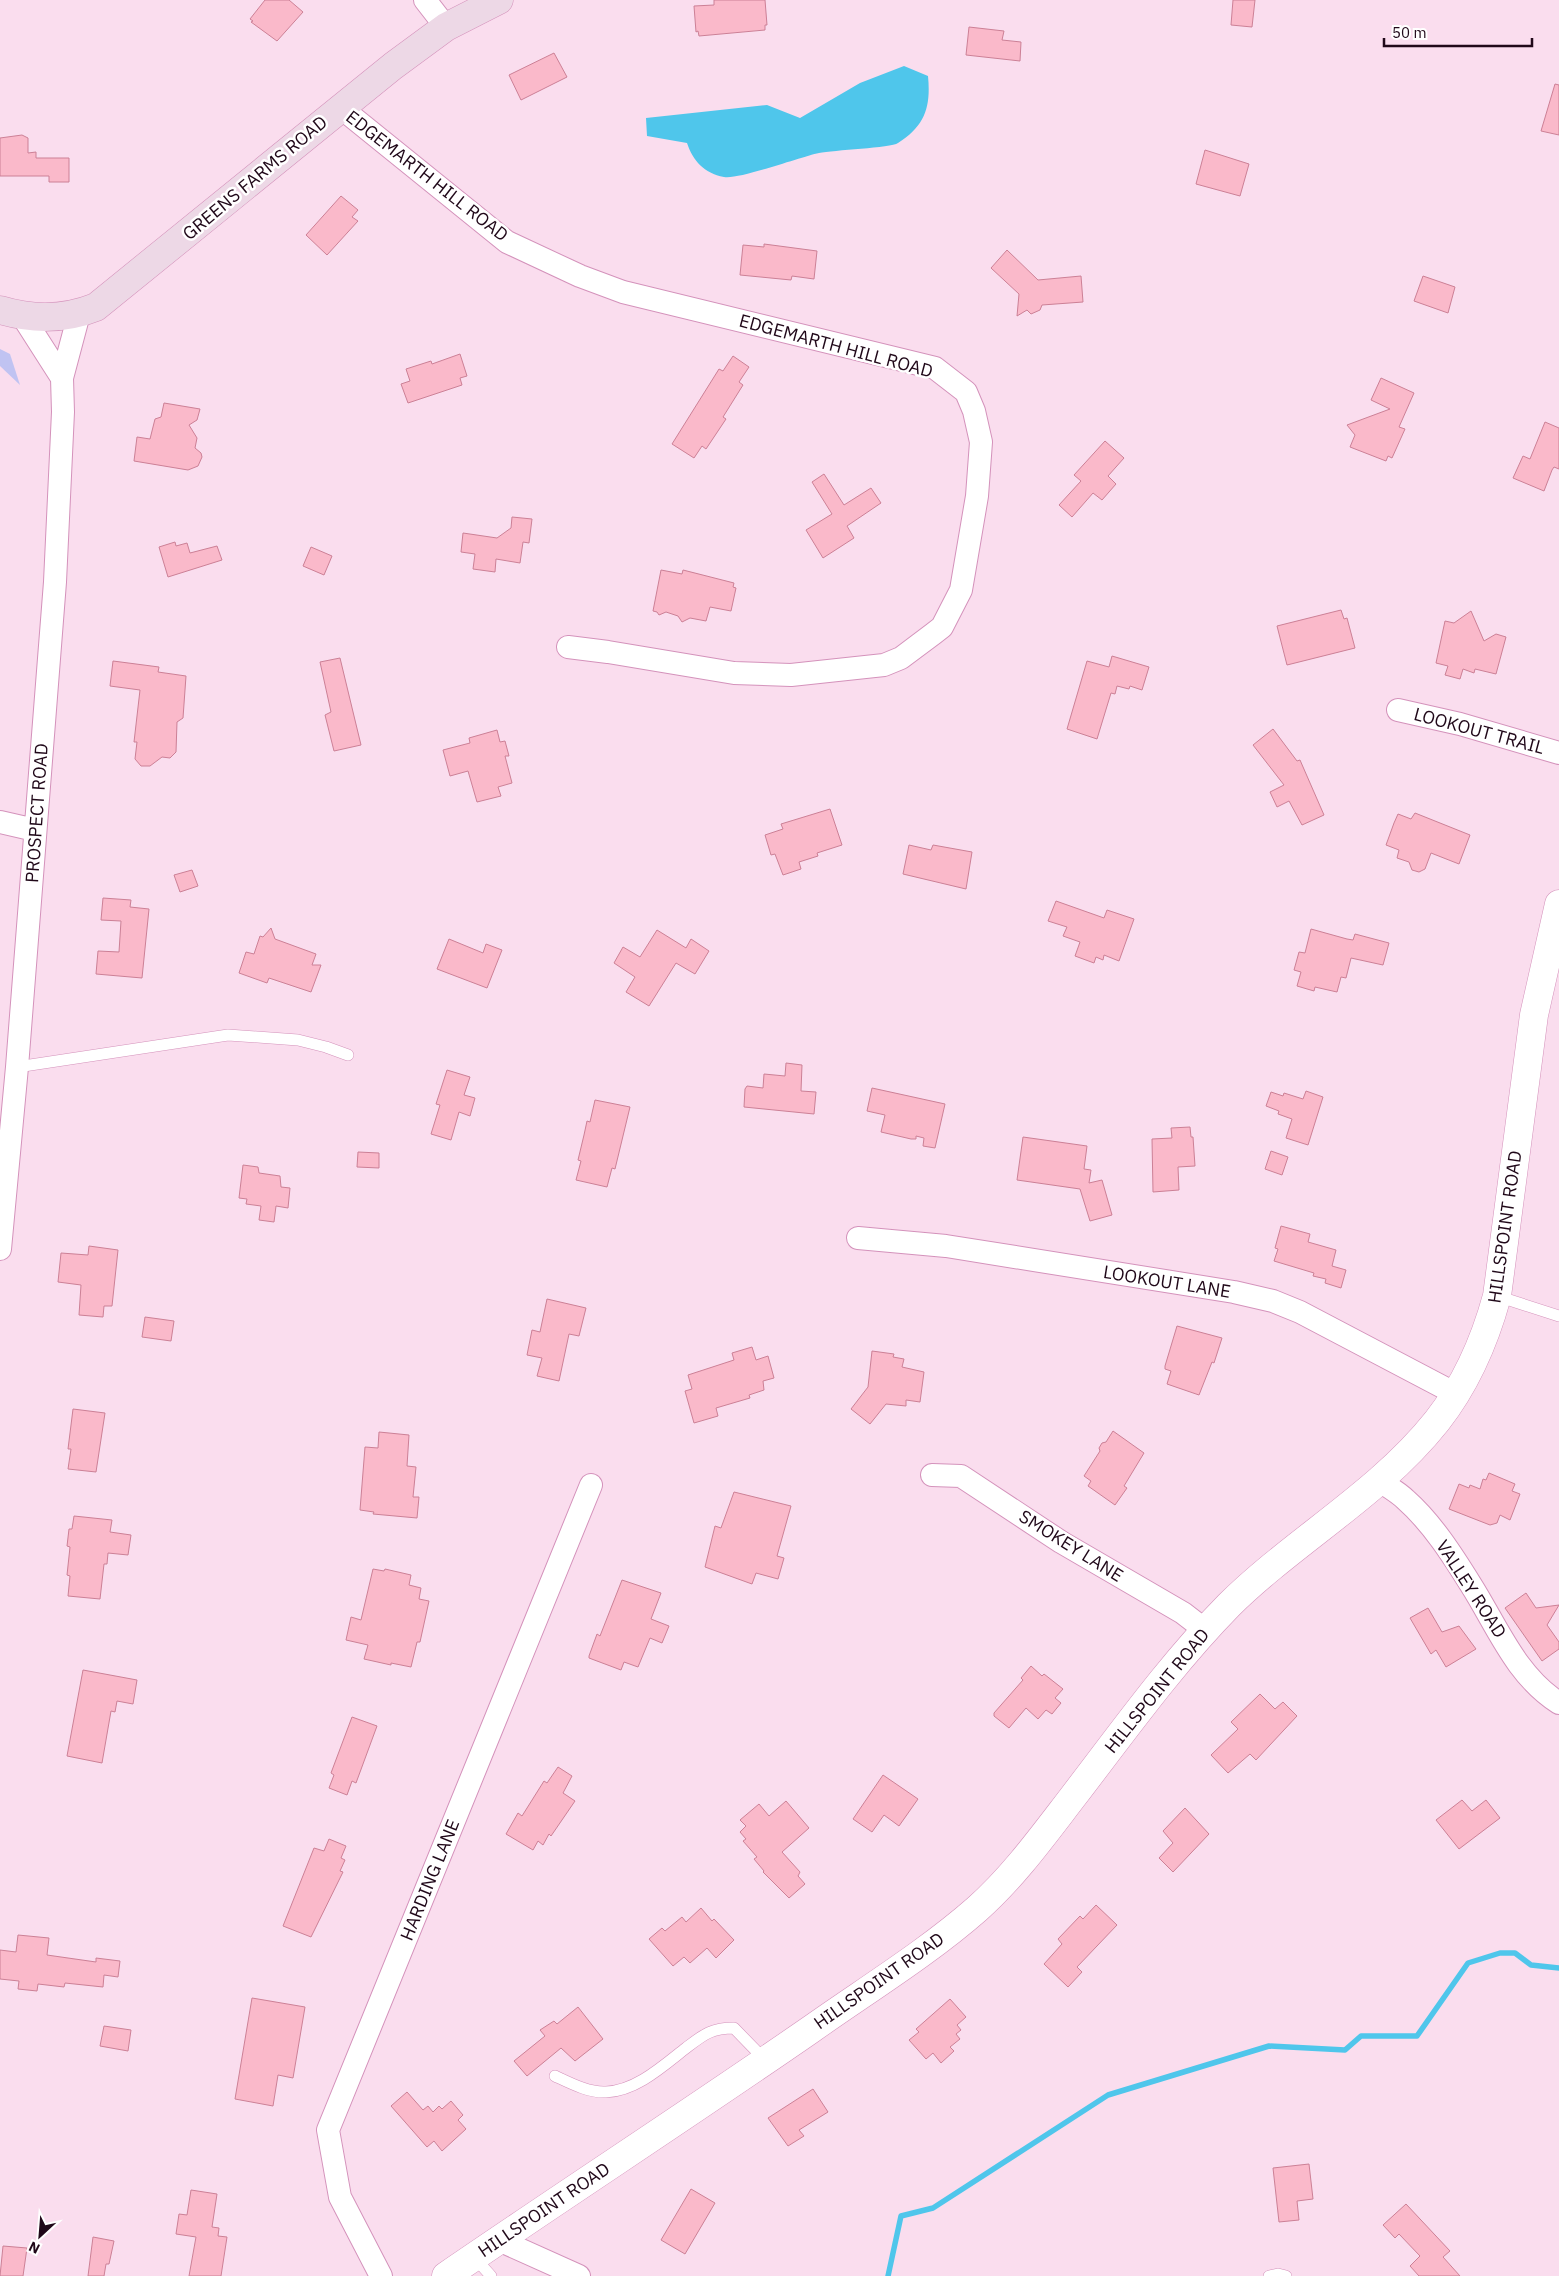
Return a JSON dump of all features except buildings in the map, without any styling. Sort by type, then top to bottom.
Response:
[{"type":"main road","name":"GREENS FARMS ROAD","points":[[11,313],[53,318],[79,314],[96,306],[340,107],[446,28],[499,0]]},
{"type":"street","points":[[425,0],[446,28]]},
{"type":"street","name":"EDGEMARTH HILL ROAD","points":[[340,107],[507,242],[580,276],[624,292],[935,368],[966,392],[974,411],[981,442],[978,487],[961,590],[942,627],[901,658],[884,665],[791,675],[734,673],[568,647]]},
{"type":"street","points":[[11,313],[62,378]]},
{"type":"street","name":"PROSPECT ROAD","points":[[0,1249],[17,1066],[55,582],[63,412],[62,378],[79,314]]},
{"type":"street","name":"LOOKOUT TRAIL","points":[[1398,710],[1460,724],[1559,753]]},
{"type":"street","points":[[0,822],[35,830]]},
{"type":"street","name":"HILLSPOINT ROAD","points":[[446,2276],[482,2267],[501,2241],[766,2061],[942,1936],[991,1896],[1036,1845],[1141,1708],[1205,1630],[1256,1580],[1378,1480],[1420,1440],[1456,1394],[1487,1332],[1497,1296],[1534,1015],[1559,904]]},
{"type":"street","name":"LOOKOUT LANE","points":[[858,1238],[946,1246],[1234,1292],[1273,1301],[1352,1337],[1456,1394]]},
{"type":"street","name":"SMOKEY LANE","points":[[932,1475],[961,1476],[1061,1542],[1183,1613],[1205,1630]]},
{"type":"street","name":"VALLEY ROAD","points":[[1378,1480],[1406,1499],[1420,1514],[1471,1584],[1526,1674],[1538,1688],[1559,1703]]},
{"type":"street","name":"HARDING LANE","points":[[381,2276],[340,2197],[328,2130],[591,1485]]},
{"type":"street","points":[[501,2241],[579,2276]]},
{"type":"lane","points":[[17,1066],[228,1035],[298,1040],[348,1055]]},
{"type":"lane","points":[[1497,1296],[1559,1316]]},
{"type":"lane","points":[[555,2076],[574,2085],[605,2092],[626,2089],[662,2067],[708,2031],[724,2028],[734,2028],[766,2061]]},
{"type":"lane","points":[[1268,2276],[1278,2274],[1286,2276]]},
{"type":"shaded area","points":[[904,66],[928,76],[927,106],[920,123],[914,130],[907,137],[893,145],[819,153],[755,172],[724,177],[711,173],[700,165],[692,155],[687,143],[647,136],[646,118],[767,105],[800,118],[860,83]]},
{"type":"shaded area","points":[[0,349],[10,354],[20,385],[0,366]]},
{"type":"waterway","points":[[888,2276],[901,2216],[933,2208],[1108,2095],[1269,2046],[1345,2050],[1361,2036],[1417,2036],[1468,1963],[1500,1953],[1515,1953],[1531,1965],[1559,1968]]}]
